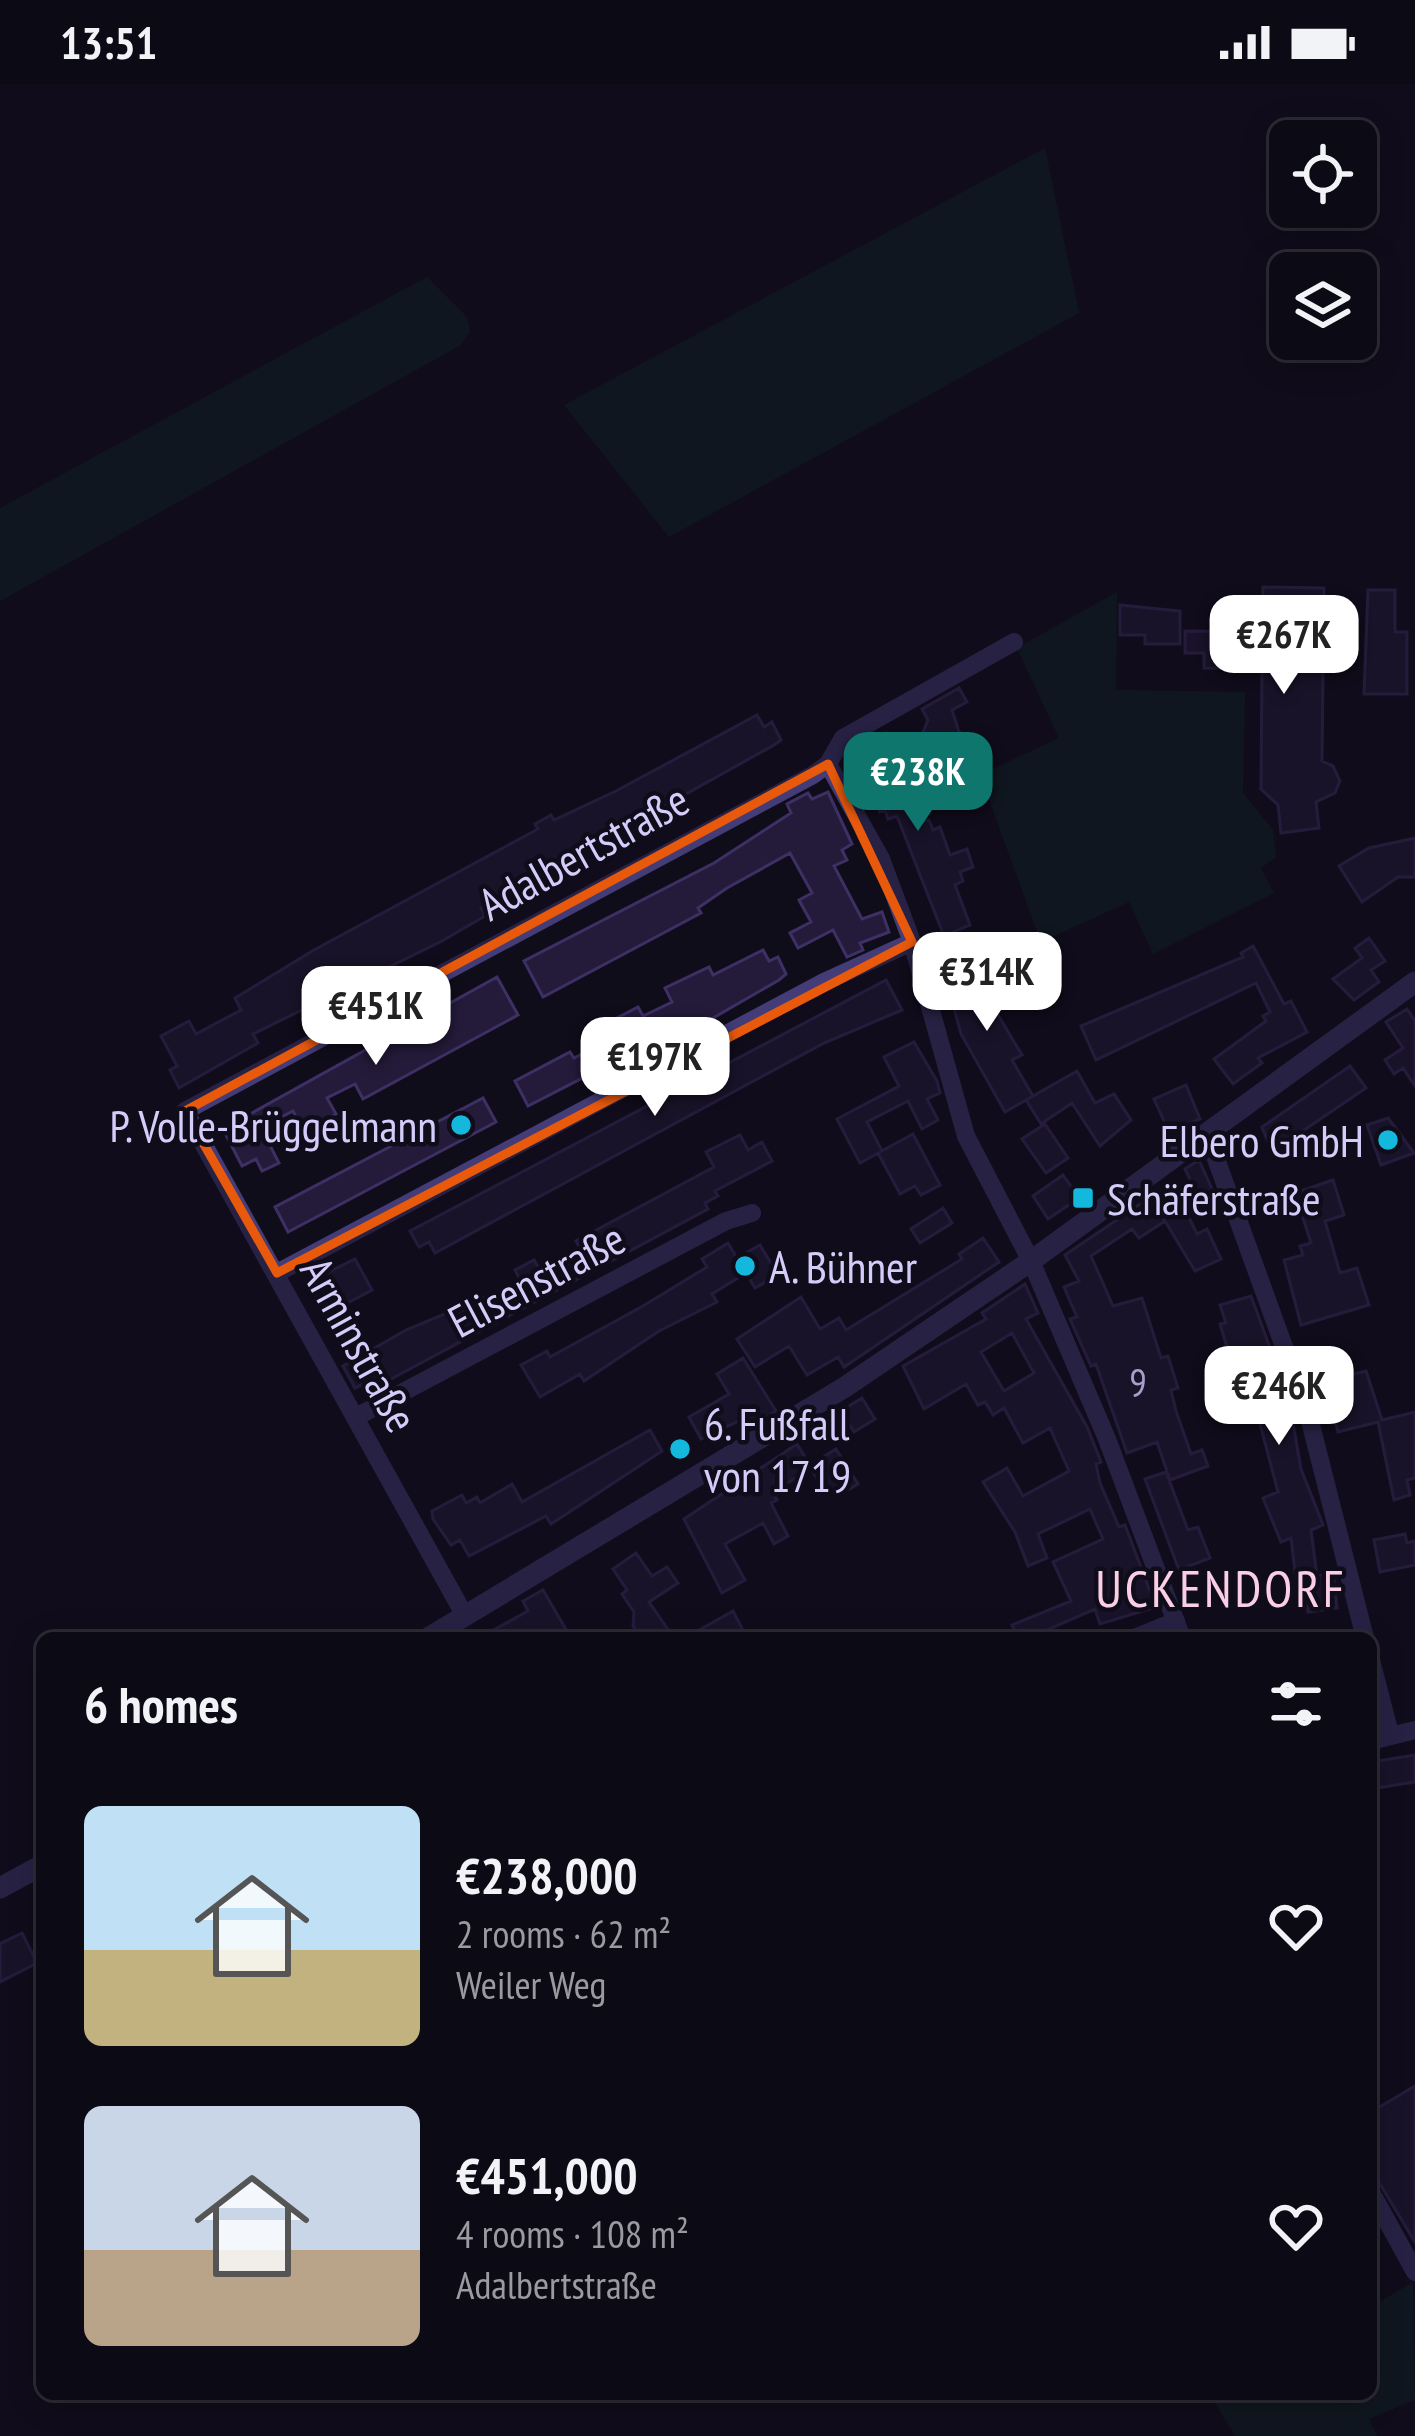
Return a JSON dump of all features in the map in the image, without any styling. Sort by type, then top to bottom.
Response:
[{"type":"street","name":"Adalbertstraße","points":[[185,1111],[828,764],[843,738],[1014,642]]},
{"type":"street","points":[[828,764],[881,859],[911,942],[966,1136],[1031,1262],[1179,1630]]},
{"type":"street","points":[[277,1273],[824,982],[911,942]]},
{"type":"street","points":[[447,1630],[845,1387],[1031,1262],[1415,982]]},
{"type":"street","name":"Arminstraße","points":[[185,1111],[356,1418],[447,1630]]},
{"type":"street","points":[[1208,1134],[1302,1395],[1363,1632]]},
{"type":"street","name":"Elisenstraße","points":[[356,1418],[726,1221],[752,1213]]},
{"type":"street","points":[[1380,1737],[1415,1730]]},
{"type":"street","points":[[0,1888],[36,1868]]},
{"type":"street","points":[[1377,2203],[1415,2272]]},
{"type":"highlighted area","points":[[828,764],[912,942],[277,1273],[185,1111]]},
{"type":"green space","points":[[1045,148],[1079,313],[669,537],[564,405]]},
{"type":"green space","points":[[427,277],[467,317],[470,332],[461,345],[0,601],[0,508]]},
{"type":"green space","points":[[1117,592],[1116,690],[1245,692],[1243,793],[1273,830],[1276,857],[1261,868],[1274,893],[1153,954],[1129,902],[1041,942],[980,775],[1059,738],[1017,648]]},
{"type":"green space","points":[[1413,2282],[1415,2400],[1369,2419],[1377,2436],[1235,2436],[1215,2403],[1220,2400],[1377,2400],[1377,2303]]},
{"type":"building","points":[[1263,587],[1324,588],[1322,761],[1333,766],[1340,781],[1335,793],[1316,802],[1319,828],[1281,833],[1278,805],[1261,789],[1262,669],[1204,668],[1204,653],[1185,653],[1185,631],[1262,632]]},
{"type":"building","points":[[1368,590],[1395,590],[1395,632],[1407,632],[1407,694],[1364,694]]},
{"type":"building","points":[[1120,605],[1180,611],[1180,644],[1145,644],[1145,635],[1120,635]]},
{"type":"building","points":[[959,688],[967,702],[952,710],[959,732],[973,738],[975,746],[968,771],[950,778],[943,759],[934,758],[942,740],[923,732],[928,720],[922,709]]},
{"type":"building","points":[[757,715],[764,727],[772,722],[781,740],[481,908],[485,916],[442,941],[253,1034],[258,1043],[179,1088],[170,1070],[177,1066],[161,1036],[189,1021],[196,1034],[241,1010],[235,998],[314,950],[538,829],[535,824],[551,815],[554,820],[616,791]]},
{"type":"building","points":[[886,733],[922,822],[929,820],[933,830],[940,827],[950,855],[967,849],[973,867],[960,872],[963,881],[955,885],[970,925],[944,936],[897,816],[888,819],[885,810],[880,812],[856,746]]},
{"type":"building","points":[[828,792],[852,844],[842,850],[847,860],[834,866],[862,919],[882,912],[889,932],[860,943],[863,950],[847,957],[833,930],[798,948],[790,933],[811,922],[799,900],[812,893],[790,853],[727,888],[698,908],[701,913],[543,997],[524,961],[714,863],[791,813],[787,804],[808,793],[812,799]]},
{"type":"building","points":[[1415,838],[1415,877],[1398,877],[1362,902],[1339,866],[1369,848]]},
{"type":"building","points":[[1369,938],[1385,961],[1371,970],[1379,982],[1354,1000],[1333,979],[1362,958],[1355,948]]},
{"type":"building","points":[[1253,946],[1284,1004],[1291,1001],[1307,1032],[1258,1058],[1262,1063],[1233,1084],[1214,1059],[1266,1021],[1263,1016],[1270,1012],[1256,983],[1096,1060],[1081,1026],[1243,957],[1241,953]]},
{"type":"building","points":[[763,950],[769,961],[778,957],[786,974],[779,980],[687,1033],[682,1024],[616,1059],[622,1038],[617,1018],[638,1007],[643,1016],[672,1002],[665,988],[709,967],[713,975]]},
{"type":"building","points":[[985,963],[998,1015],[1022,1055],[1012,1060],[1033,1096],[1005,1112],[961,1034],[944,972]]},
{"type":"building","points":[[497,977],[518,1015],[363,1099],[355,1084],[327,1098],[336,1114],[304,1132],[293,1111],[261,1128],[279,1163],[262,1171],[256,1159],[242,1166],[223,1129]]},
{"type":"building","points":[[886,980],[902,1010],[824,1043],[435,1253],[429,1242],[419,1247],[410,1231]]},
{"type":"building","points":[[1407,1009],[1415,1021],[1415,1086],[1403,1068],[1394,1074],[1385,1060],[1403,1048],[1386,1022]]},
{"type":"building","points":[[914,1042],[937,1081],[940,1093],[927,1099],[938,1120],[922,1129],[908,1101],[867,1122],[882,1151],[860,1163],[837,1119],[899,1086],[884,1057]]},
{"type":"building","points":[[570,1052],[574,1058],[586,1052],[596,1071],[528,1106],[515,1081]]},
{"type":"building","points":[[1350,1066],[1366,1088],[1272,1152],[1262,1127]]},
{"type":"building","points":[[1077,1071],[1095,1103],[1114,1094],[1131,1120],[1100,1146],[1072,1103],[1041,1124],[1026,1100]]},
{"type":"building","points":[[1186,1085],[1200,1119],[1169,1132],[1154,1099]]},
{"type":"building","points":[[483,1098],[496,1122],[288,1232],[275,1207]]},
{"type":"building","name":"Elbero GmbH","points":[[1388,1118],[1414,1153],[1381,1165],[1367,1125]]},
{"type":"building","points":[[1045,1124],[1068,1158],[1046,1173],[1022,1139]]},
{"type":"building","points":[[913,1134],[940,1185],[921,1195],[915,1186],[900,1194],[878,1153]]},
{"type":"building","points":[[740,1135],[748,1150],[762,1142],[772,1161],[715,1191],[718,1196],[705,1203],[708,1209],[393,1378],[375,1387],[371,1380],[355,1388],[343,1366],[406,1330],[521,1282],[515,1270],[534,1260],[541,1272],[581,1251],[576,1241],[714,1167],[706,1152]]},
{"type":"building","points":[[1199,1160],[1212,1189],[1198,1197],[1185,1169]]},
{"type":"building","points":[[1063,1175],[1079,1198],[1048,1219],[1033,1196]]},
{"type":"building","points":[[1333,1180],[1344,1215],[1325,1221],[1340,1273],[1357,1268],[1369,1305],[1301,1325],[1284,1260],[1303,1255],[1300,1246],[1311,1243],[1295,1193]]},
{"type":"building","points":[[1149,1198],[1165,1221],[1139,1238],[1132,1229],[1091,1256],[1113,1306],[1142,1298],[1161,1358],[1168,1356],[1178,1388],[1171,1390],[1191,1454],[1202,1450],[1208,1466],[1170,1480],[1157,1442],[1127,1453],[1096,1364],[1091,1366],[1070,1319],[1077,1317],[1064,1287],[1079,1281],[1065,1255]]},
{"type":"building","points":[[1182,1203],[1197,1234],[1207,1229],[1221,1259],[1195,1271],[1162,1216]]},
{"type":"building","points":[[943,1208],[952,1223],[920,1243],[911,1229]]},
{"type":"building","points":[[983,1238],[999,1262],[844,1367],[838,1357],[807,1375],[789,1346],[755,1367],[737,1339],[801,1297],[820,1329],[839,1318],[846,1330],[962,1259],[959,1254]]},
{"type":"building","points":[[728,1243],[737,1258],[760,1245],[778,1275],[755,1288],[746,1273],[712,1294],[717,1302],[659,1331],[584,1381],[580,1374],[540,1397],[521,1365],[547,1351],[550,1357],[643,1306],[707,1267],[702,1259]]},
{"type":"building","points":[[355,1259],[372,1290],[325,1315],[308,1282]]},
{"type":"building","points":[[1025,1284],[1038,1313],[1026,1319],[1087,1427],[1101,1462],[1096,1464],[1100,1483],[1119,1527],[1125,1525],[1156,1607],[1100,1624],[1095,1609],[1042,1632],[1015,1632],[1012,1625],[1071,1601],[1053,1562],[1103,1539],[1090,1509],[1038,1534],[1047,1558],[1028,1566],[1015,1532],[983,1482],[1007,1468],[1023,1496],[1069,1471],[1050,1428],[1023,1443],[1004,1408],[993,1415],[985,1402],[978,1405],[966,1384],[924,1409],[903,1366],[986,1319],[982,1313]],"holes":[[[1012,1333],[1034,1373],[1004,1391],[981,1352]]]},
{"type":"building","points":[[1251,1296],[1289,1400],[1301,1469],[1323,1525],[1311,1530],[1317,1576],[1333,1573],[1337,1608],[1308,1612],[1303,1579],[1296,1580],[1291,1538],[1281,1542],[1263,1498],[1278,1492],[1245,1367],[1234,1371],[1220,1324],[1226,1323],[1220,1305]]},
{"type":"building","points":[[1334,1352],[1341,1377],[1366,1371],[1382,1420],[1415,1412],[1415,1478],[1407,1480],[1410,1495],[1394,1500],[1378,1422],[1338,1432],[1327,1390],[1315,1393],[1309,1376],[1319,1373],[1314,1357]]},
{"type":"building","points":[[743,1358],[776,1411],[750,1427],[745,1418],[701,1439],[689,1417],[729,1394],[717,1374]]},
{"type":"building","points":[[862,1398],[875,1419],[854,1432],[841,1411]]},
{"type":"building","points":[[650,1430],[662,1451],[551,1524],[546,1516],[469,1556],[460,1540],[451,1545],[433,1519],[432,1511],[462,1495],[466,1503],[477,1497],[480,1503],[512,1484],[522,1502]]},
{"type":"building","points":[[797,1444],[810,1465],[836,1449],[858,1484],[839,1495],[834,1488],[826,1493],[811,1469],[772,1492],[777,1500],[771,1503],[788,1536],[774,1544],[763,1523],[725,1544],[745,1580],[722,1593],[684,1519]]},
{"type":"building","points":[[1166,1472],[1188,1530],[1198,1527],[1210,1558],[1179,1570],[1145,1479]]},
{"type":"building","points":[[1405,1534],[1407,1543],[1415,1541],[1415,1565],[1380,1572],[1374,1540]]},
{"type":"building","points":[[636,1553],[652,1576],[667,1567],[678,1583],[649,1602],[670,1632],[637,1632],[634,1612],[622,1594],[627,1590],[613,1569]]},
{"type":"building","points":[[543,1590],[568,1632],[490,1632],[528,1611],[523,1601]]},
{"type":"building","points":[[733,1611],[744,1632],[696,1632]]},
{"type":"building","points":[[1415,1755],[1415,1782],[1377,1788],[1377,1761]]},
{"type":"building","points":[[22,1933],[36,1964],[0,1982],[0,1944]]},
{"type":"building","points":[[1415,2086],[1415,2242],[1377,2179],[1377,2108]]},
{"type":"place","name":"P. Volle-Brüggelmann","points":[[461,1125]]},
{"type":"place","name":"Elbero GmbH","points":[[1388,1140]]},
{"type":"place","name":"Schäferstraße","points":[[1083,1198]]},
{"type":"place","name":"A. Bühner","points":[[745,1266]]},
{"type":"place","name":"6. Fußfall von 1719","points":[[680,1449]]},
{"type":"district","name":"UCKENDORF","points":[[1221,1588]]}]
